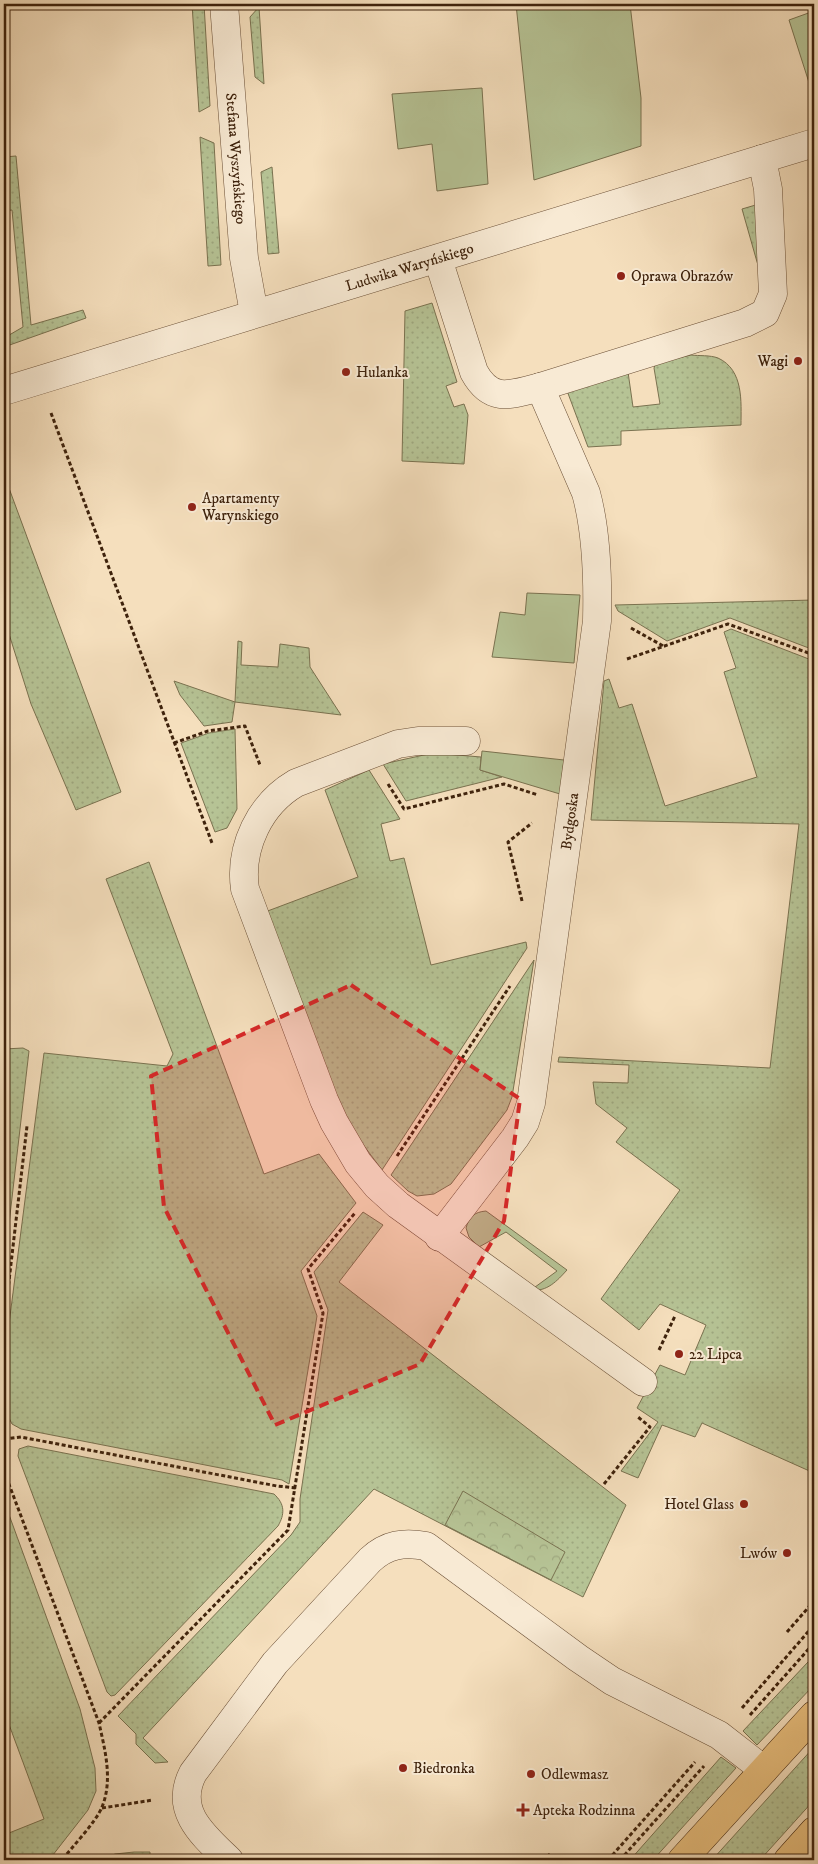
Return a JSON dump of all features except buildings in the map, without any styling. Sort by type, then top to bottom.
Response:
[{"type":"main road","points":[[682,1860],[814,1714]]},
{"type":"main road","points":[[788,1860],[814,1831]]},
{"type":"street","name":"Stefana Wyszyńskiego","points":[[224,4],[244,258],[254,313]]},
{"type":"street","name":"Ludwika Waryńskiego","points":[[4,391],[814,143]]},
{"type":"street","points":[[438,259],[474,372],[481,385],[491,393],[501,394],[517,393],[540,387],[745,323],[765,313],[773,294],[768,189],[762,159]]},
{"type":"street","name":"Bydgoska","points":[[439,1237],[515,1138],[525,1122],[531,1103],[567,804],[597,621],[591,511],[540,387]]},
{"type":"street","points":[[466,741],[418,741],[398,744],[296,783],[282,791],[273,800],[252,834],[245,851],[242,869],[245,888],[330,1115],[358,1163],[377,1186],[439,1237],[643,1382]]},
{"type":"street","points":[[229,1860],[202,1834],[193,1822],[188,1807],[187,1784],[193,1772],[275,1663],[370,1560],[382,1550],[396,1545],[426,1546],[592,1668],[612,1681],[719,1735],[764,1770]]},
{"type":"path","points":[[50,409],[200,813]]},
{"type":"path","points":[[625,624],[665,647]]},
{"type":"path","points":[[621,661],[728,624],[814,655]]},
{"type":"path","points":[[174,743],[208,731],[245,726],[273,800]]},
{"type":"path","points":[[369,754],[404,809],[504,784],[567,804]]},
{"type":"path","points":[[523,906],[508,842],[567,804]]},
{"type":"path","points":[[98,1723],[288,1530],[323,1313],[308,1269],[377,1186],[512,984]]},
{"type":"path","points":[[4,1324],[27,1126]]},
{"type":"path","points":[[4,1439],[21,1437],[268,1485],[296,1488]]},
{"type":"path","points":[[4,1471],[98,1723],[108,1780],[102,1808],[62,1860]]},
{"type":"path","points":[[787,1632],[814,1601]]},
{"type":"path","points":[[608,1860],[814,1625]]},
{"type":"path","points":[[102,1808],[187,1794]]},
{"type":"path","points":[[544,1860],[550,1854]]},
{"type":"highlighted area","points":[[351,985],[520,1099],[504,1221],[420,1364],[275,1425],[164,1207],[151,1076]]},
{"type":"green space","points":[[192,4],[204,4],[210,106],[199,112]]},
{"type":"green space","points":[[516,4],[630,4],[641,98],[641,146],[534,180]]},
{"type":"green space","points":[[259,7],[264,84],[255,77],[250,17]]},
{"type":"green space","points":[[814,11],[814,92],[812,92],[789,20]]},
{"type":"green space","points":[[482,88],[488,184],[437,191],[432,144],[398,149],[392,94]]},
{"type":"green space","points":[[200,137],[214,143],[221,265],[208,266]]},
{"type":"green space","points":[[16,156],[31,325],[83,310],[86,318],[4,347],[4,338],[23,327],[12,210],[4,211],[4,157]]},
{"type":"green space","points":[[272,167],[279,253],[268,254],[261,172]]},
{"type":"green space","points":[[759,204],[763,283],[742,209]]},
{"type":"green space","points":[[432,303],[457,382],[446,386],[454,407],[464,404],[468,415],[464,464],[402,461],[405,311]]},
{"type":"green space","points":[[691,355],[718,358],[733,370],[737,378],[741,397],[741,425],[621,431],[621,445],[588,447],[566,388],[628,372],[633,407],[660,404],[654,368],[656,363]]},
{"type":"green space","points":[[4,478],[121,792],[76,810],[31,704],[4,618]]},
{"type":"green space","points":[[527,593],[580,595],[574,663],[492,657],[500,612],[525,615]]},
{"type":"green space","points":[[814,600],[814,650],[730,618],[667,641],[618,611],[615,605]]},
{"type":"green space","points":[[731,629],[814,661],[814,1473],[702,1423],[695,1437],[662,1425],[638,1478],[621,1471],[658,1422],[637,1408],[660,1365],[685,1375],[706,1325],[660,1304],[639,1330],[601,1299],[680,1190],[616,1142],[627,1128],[596,1104],[593,1082],[628,1083],[629,1065],[558,1062],[559,1057],[770,1068],[799,824],[591,820],[604,681],[609,679],[619,708],[632,704],[665,806],[757,777],[724,672],[736,668],[724,632]]},
{"type":"green space","points":[[238,641],[242,642],[241,665],[278,667],[280,644],[309,648],[310,667],[341,715],[235,702]]},
{"type":"green space","points":[[174,681],[235,702],[232,722],[204,726],[180,695]]},
{"type":"green space","points":[[235,729],[237,809],[227,828],[215,832],[181,743],[209,733]]},
{"type":"green space","points":[[482,751],[564,760],[560,794],[480,770]]},
{"type":"green space","points":[[433,753],[481,757],[480,770],[502,777],[406,801],[383,764]]},
{"type":"green space","points":[[369,770],[400,819],[381,824],[390,861],[404,858],[431,965],[526,942],[527,948],[382,1170],[350,1127],[339,1106],[265,912],[358,877],[325,790]]},
{"type":"green space","points":[[149,862],[264,1174],[319,1154],[356,1203],[301,1271],[317,1316],[289,1484],[282,1480],[21,1429],[12,1424],[6,1412],[6,1347],[44,1053],[167,1066],[173,1054],[106,879]]},
{"type":"green space","points":[[534,960],[512,1097],[507,1110],[451,1184],[434,1194],[417,1196],[408,1191],[391,1175]]},
{"type":"green space","points":[[23,1048],[29,1051],[4,1267],[4,1049]]},
{"type":"green space","points":[[486,1211],[567,1270],[547,1287],[531,1290],[557,1271],[506,1232],[479,1247],[469,1237],[466,1228],[473,1216]]},
{"type":"green space","points":[[363,1212],[383,1225],[339,1282],[626,1505],[583,1597],[374,1489],[143,1738],[168,1762],[155,1763],[136,1744],[136,1734],[118,1716],[291,1535],[300,1522],[300,1499],[328,1310],[314,1272]]},
{"type":"green space","points":[[28,1446],[274,1494],[282,1505],[283,1513],[278,1526],[115,1695],[111,1696],[107,1692],[18,1456],[19,1449]]},
{"type":"green space","points":[[463,1491],[565,1552],[551,1580],[445,1525]]},
{"type":"green space","points":[[4,1501],[80,1709],[95,1768],[96,1791],[88,1810],[49,1860],[4,1860],[4,1835],[44,1819],[4,1711]]},
{"type":"green space","points":[[808,1662],[814,1669],[814,1685],[757,1745],[743,1731]]},
{"type":"green space","points":[[814,1747],[814,1800],[760,1860],[712,1860]]},
{"type":"green space","points":[[721,1757],[736,1768],[653,1860],[630,1860]]},
{"type":"green space","points":[[150,1852],[150,1860],[101,1860],[115,1854]]},
{"type":"place","name":"Oprawa Obrazów","points":[[621,276]]},
{"type":"place","name":"Wagi","points":[[798,361]]},
{"type":"place","name":"Hulanka","points":[[346,372]]},
{"type":"place","name":"Apartamenty Warynskiego","points":[[192,507]]},
{"type":"place","name":"22 Lipca","points":[[679,1354]]},
{"type":"place","name":"Hotel Glass","points":[[744,1504]]},
{"type":"place","name":"Lwów","points":[[787,1553]]},
{"type":"place","name":"Biedronka","points":[[403,1768]]},
{"type":"place","name":"Odlewmasz","points":[[531,1774]]},
{"type":"place","name":"Apteka Rodzinna","points":[[523,1810]]}]
